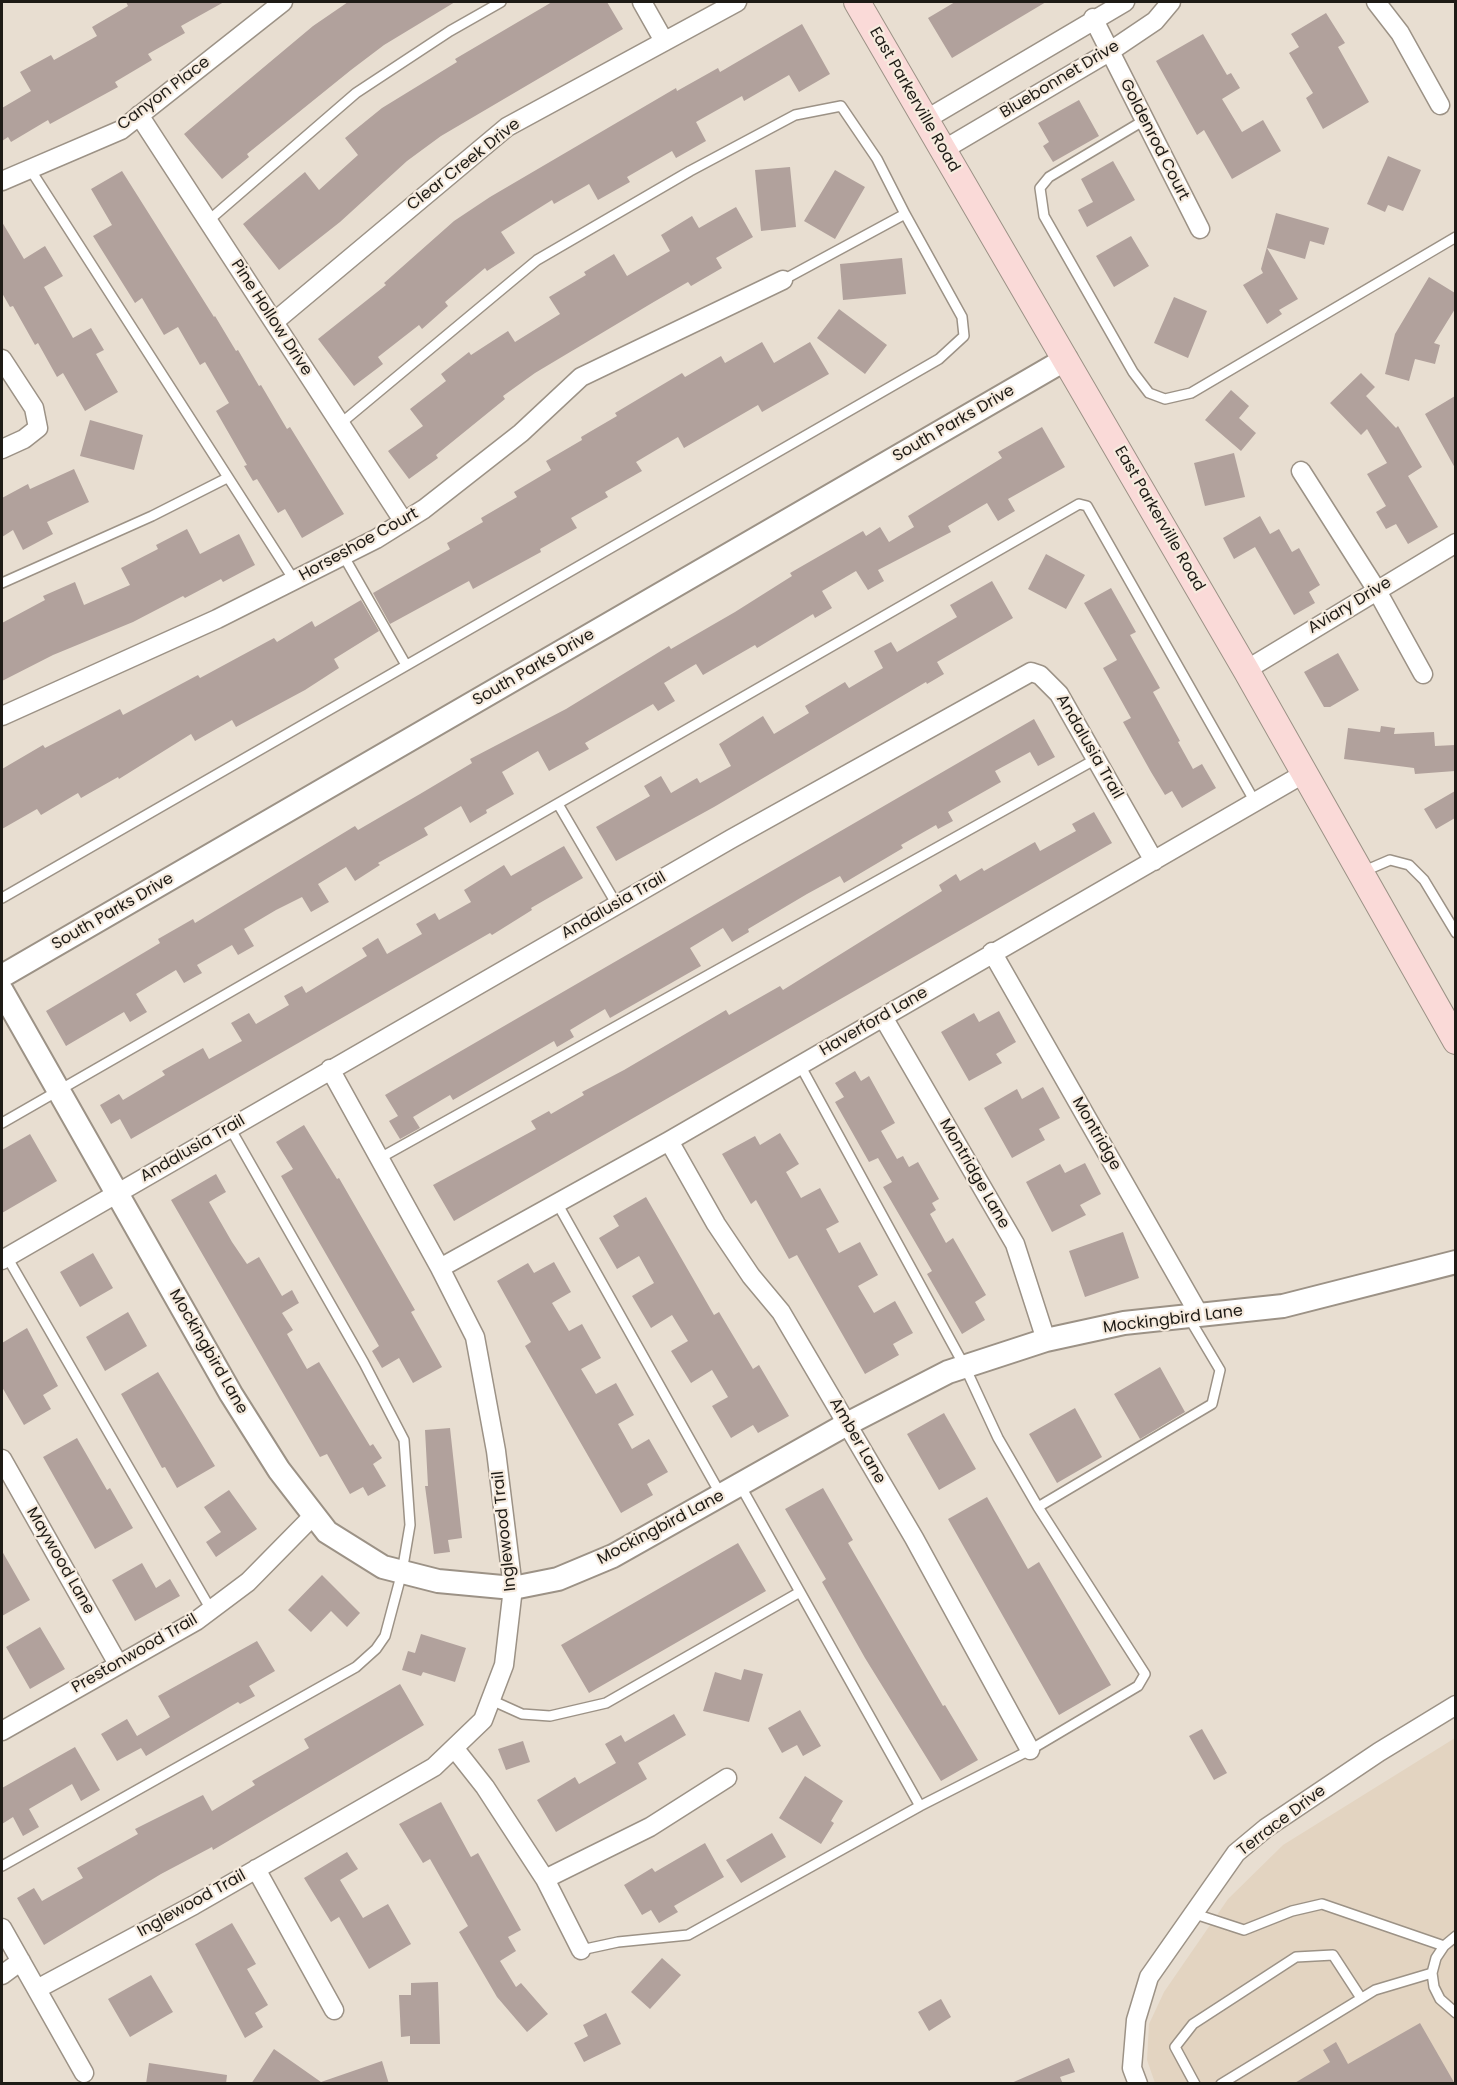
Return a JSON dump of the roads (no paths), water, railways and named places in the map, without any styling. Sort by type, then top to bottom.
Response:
[{"type":"main road","name":"East Parkerville Road","points":[[856,2],[1246,670],[1455,1041]]},
{"type":"street","name":"Canyon Place","points":[[2,182],[121,130],[283,2]]},
{"type":"street","points":[[642,2],[664,41]]},
{"type":"street","name":"Clear Creek Drive","points":[[274,322],[507,127],[737,2]]},
{"type":"street","points":[[925,120],[1093,18],[1125,2]]},
{"type":"street","name":"Bluebonnet Drive","points":[[943,150],[1109,52],[1155,21],[1171,2]]},
{"type":"street","points":[[1376,2],[1400,33],[1440,105]]},
{"type":"street","name":"Goldenrod Court","points":[[1093,18],[1143,121],[1200,229]]},
{"type":"street","name":"Pine Hollow Drive","points":[[139,115],[404,522]]},
{"type":"street","name":"Horseshoe Court","points":[[2,716],[217,619],[404,522],[521,433],[581,377],[783,280]]},
{"type":"street","points":[[2,358],[34,408],[38,428],[24,439],[2,449]]},
{"type":"street","name":"South Parks Drive","points":[[2,976],[1066,359]]},
{"type":"street","points":[[1301,471],[1376,589],[1423,674]]},
{"type":"street","name":"Aviary Drive","points":[[1246,670],[1455,543]]},
{"type":"street","name":"Andalusia Trail","points":[[4,1258],[617,905],[1031,672],[1040,675],[1059,694],[1154,861]]},
{"type":"street","name":"Haverford Lane","points":[[440,1268],[669,1141],[992,952],[1305,773]]},
{"type":"street","name":"Montridge","points":[[992,952],[1195,1317]]},
{"type":"street","name":"Mockingbird Lane","points":[[2,991],[231,1394],[279,1470],[327,1532],[383,1567],[438,1581],[513,1588],[558,1579],[613,1556],[847,1424],[948,1372],[1046,1340],[1124,1323],[1283,1306],[1453,1266]]},
{"type":"street","name":"Montridge Lane","points":[[883,1017],[1015,1244],[1046,1340]]},
{"type":"street","name":"Inglewood Trail","points":[[37,1989],[256,1869],[434,1767],[483,1720],[504,1665],[513,1588],[496,1451],[475,1337],[440,1268],[330,1069]]},
{"type":"street","name":"Amber Lane","points":[[669,1141],[716,1224],[751,1276],[781,1312],[914,1538],[1030,1750]]},
{"type":"street","name":"Maywood Lane","points":[[2,1459],[118,1664]]},
{"type":"street","name":"Prestonwood Trail","points":[[3,1726],[196,1621],[210,1608],[248,1582],[313,1516]]},
{"type":"street","name":"Terrace Drive","points":[[1138,2084],[1132,2068],[1137,2020],[1149,1977],[1236,1853],[1266,1828],[1379,1752],[1455,1705]]},
{"type":"street","points":[[454,1749],[485,1786],[545,1879],[581,1950]]},
{"type":"street","points":[[545,1879],[650,1827],[727,1778]]},
{"type":"street","points":[[256,1869],[334,2010]]},
{"type":"street","points":[[2,1928],[84,2073]]},
{"type":"street","points":[[2,1975],[21,1961]]},
{"type":"lane","points":[[208,221],[356,93],[450,31],[501,2]]},
{"type":"lane","points":[[2,898],[939,359],[964,336],[962,316],[877,159],[842,106],[795,115],[690,171],[537,260],[340,424]]},
{"type":"lane","points":[[1143,121],[1048,177],[1040,189],[1044,216],[1104,324],[1149,393],[1165,399],[1191,393],[1455,237]]},
{"type":"lane","points":[[30,169],[294,580]]},
{"type":"lane","points":[[783,280],[905,214]]},
{"type":"lane","points":[[2,583],[152,516],[227,478]]},
{"type":"lane","points":[[2,1123],[1079,504],[1087,506],[1255,802]]},
{"type":"lane","points":[[343,555],[406,665]]},
{"type":"lane","points":[[380,1158],[1096,759]]},
{"type":"lane","points":[[558,804],[617,905]]},
{"type":"lane","points":[[1361,872],[1390,860],[1409,866],[1424,880],[1455,933]]},
{"type":"lane","points":[[581,1950],[618,1942],[688,1935],[920,1806],[1030,1750],[1138,1686],[1145,1674],[1038,1507],[999,1438],[965,1367],[800,1065]]},
{"type":"lane","points":[[2,1866],[356,1667],[376,1649],[385,1636],[402,1572],[410,1525],[404,1440],[364,1363],[230,1128]]},
{"type":"lane","points":[[557,1203],[731,1490],[800,1592],[920,1806]]},
{"type":"lane","points":[[4,1258],[210,1608]]},
{"type":"lane","points":[[1038,1507],[1212,1404],[1220,1370],[1195,1317]]},
{"type":"lane","points":[[491,1700],[522,1714],[550,1716],[606,1703],[800,1592]]},
{"type":"lane","points":[[1192,1913],[1244,1930],[1292,1911],[1322,1904],[1444,1946]]},
{"type":"lane","points":[[1455,1936],[1436,1958],[1432,1973],[1434,1987],[1440,1999],[1455,2013]]},
{"type":"lane","points":[[1195,2084],[1174,2047],[1192,2024],[1296,1957],[1333,1955],[1361,1998]]},
{"type":"lane","points":[[1221,2084],[1375,1990],[1432,1973]]}]
